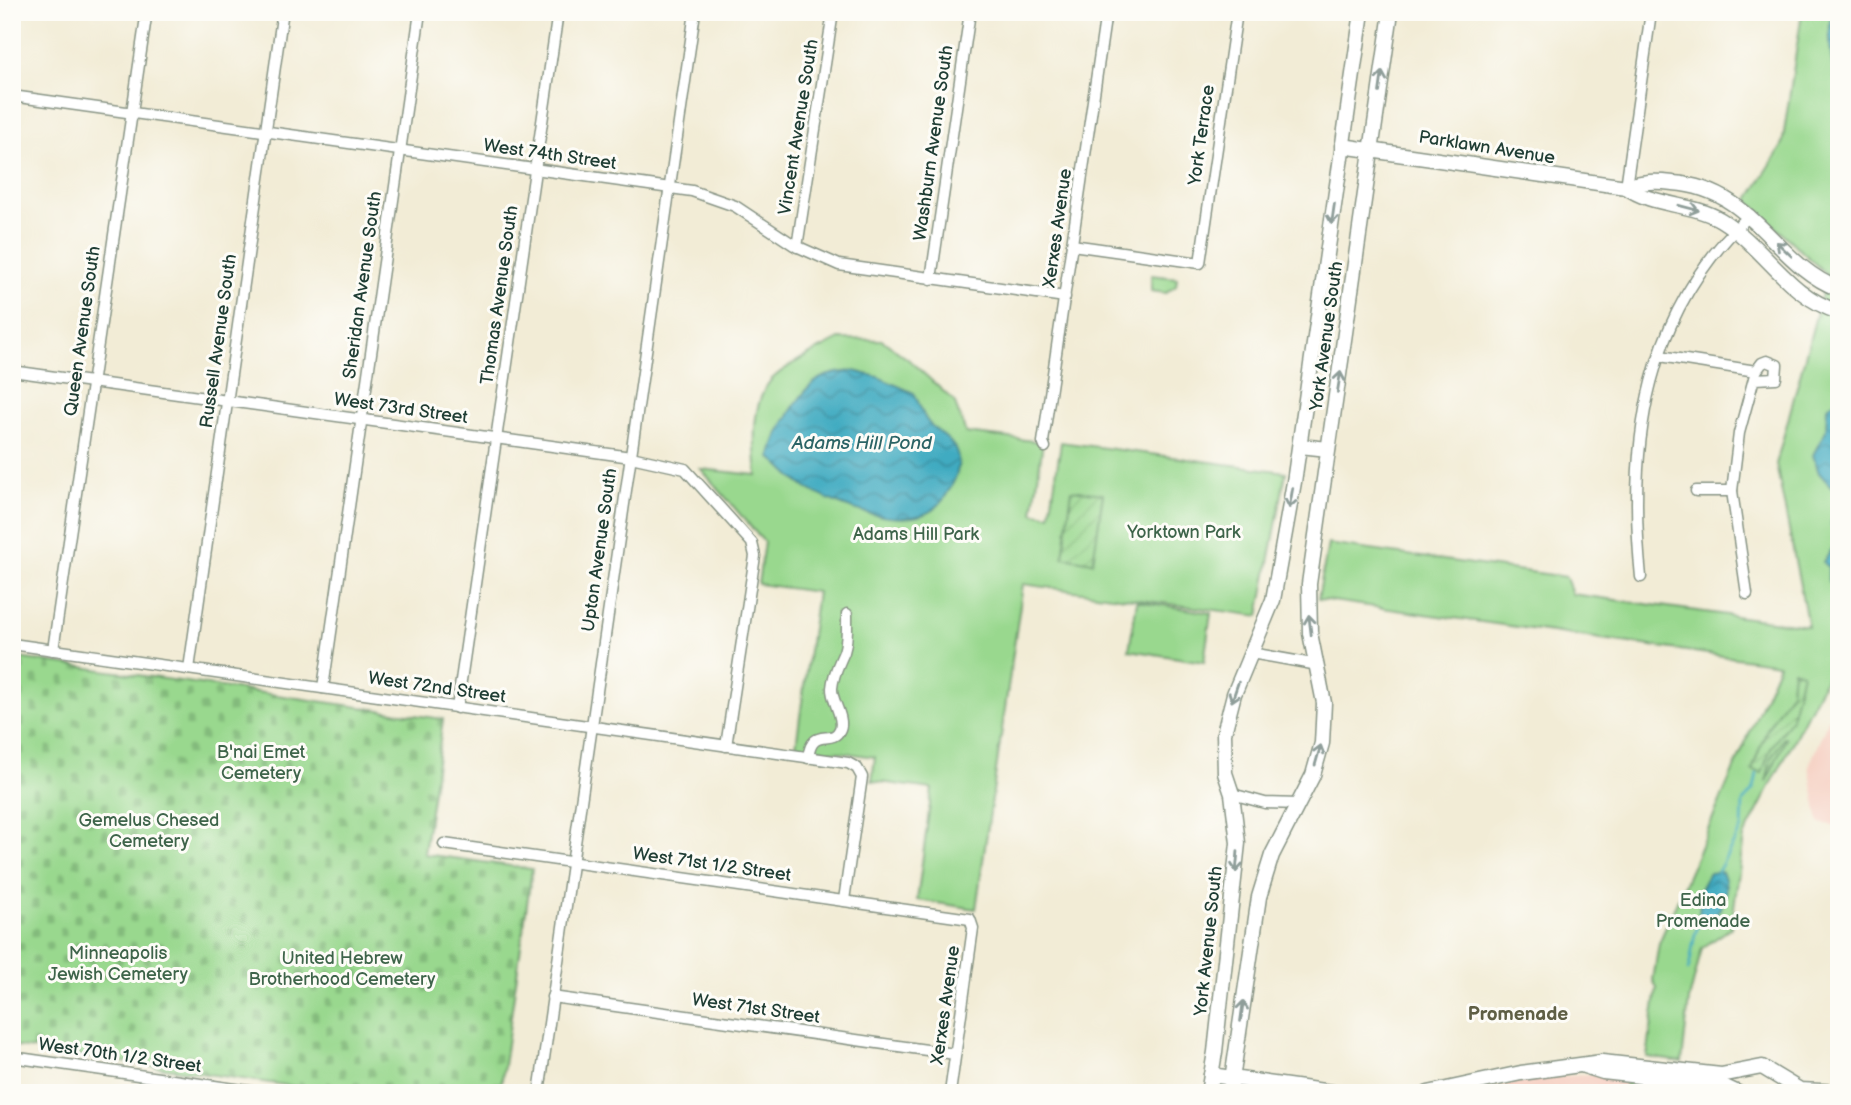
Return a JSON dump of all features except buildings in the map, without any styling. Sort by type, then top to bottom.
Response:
[{"type":"street","name":"Sheridan Avenue South","points":[[323,688],[420,12]]},
{"type":"street","name":"Thomas Avenue South","points":[[457,708],[558,12]]},
{"type":"street","name":"Upton Avenue South","points":[[539,1093],[695,12]]},
{"type":"street","name":"Vincent Avenue South","points":[[797,247],[833,12]]},
{"type":"street","name":"Washburn Avenue South","points":[[931,279],[970,12]]},
{"type":"street","name":"Xerxes Avenue","points":[[1045,447],[1043,443],[1106,12]]},
{"type":"street","name":"York Terrace","points":[[1072,245],[1200,263],[1237,12]]},
{"type":"street","name":"York Avenue South","points":[[1208,1093],[1238,843],[1232,794],[1225,773],[1224,733],[1234,694],[1263,629],[1282,550],[1300,446],[1362,12]]},
{"type":"street","name":"York Avenue South","points":[[1231,1086],[1259,897],[1272,855],[1313,775],[1322,743],[1324,703],[1310,633],[1309,584],[1391,12]]},
{"type":"street","points":[[1626,187],[1651,12]]},
{"type":"street","name":"Queen Avenue South","points":[[53,650],[146,17]]},
{"type":"street","name":"Russell Avenue South","points":[[189,669],[282,17]]},
{"type":"street","name":"West 74th Street","points":[[12,96],[692,191],[735,206],[797,247],[839,265],[1065,297]]},
{"type":"street","name":"Parklawn Avenue","points":[[1342,146],[1626,187],[1639,197],[1701,211],[1735,230],[1802,294],[1839,312]]},
{"type":"street","name":"Parklawn Avenue","points":[[1626,187],[1641,181],[1693,186],[1727,199],[1750,215],[1801,265],[1839,289]]},
{"type":"street","points":[[1642,576],[1635,493],[1638,446],[1645,405],[1660,356],[1684,296],[1735,230],[1750,215]]},
{"type":"street","points":[[1660,356],[1755,375],[1739,433],[1732,491],[1747,594]]},
{"type":"street","name":"West 73rd Street","points":[[12,371],[631,457],[685,469],[751,543],[755,556],[726,746]]},
{"type":"street","points":[[1300,446],[1328,449]]},
{"type":"street","points":[[1696,491],[1732,491]]},
{"type":"street","points":[[808,758],[810,745],[815,738],[836,734],[840,730],[841,722],[832,689],[835,669],[845,649],[848,614]]},
{"type":"street","name":"West 72nd Street","points":[[12,644],[808,758],[857,768],[862,777],[844,900]]},
{"type":"street","points":[[1251,653],[1318,665]]},
{"type":"street","points":[[1232,794],[1265,803],[1298,804]]},
{"type":"street","name":"West 71st 1/2 Street","points":[[444,844],[844,900],[970,919],[973,923]]},
{"type":"street","name":"Xerxes Avenue","points":[[950,1093],[973,923]]},
{"type":"street","name":"West 71st Street","points":[[552,997],[955,1054]]},
{"type":"street","name":"West 70th 1/2 Street","points":[[12,1057],[264,1093]]},
{"type":"street","points":[[1428,1093],[1528,1072],[1602,1062],[1721,1075],[1762,1067],[1800,1090],[1839,1092]]},
{"type":"street","points":[[1583,1066],[1603,1072],[1721,1085],[1739,1093],[1740,1078],[1746,1070]]},
{"type":"street","points":[[1211,1075],[1231,1086],[1338,1093]]},
{"type":"street","points":[[1778,1077],[1779,1093]]},
{"type":"shaded area","points":[[1839,693],[1839,826],[1819,823],[1809,766]]},
{"type":"shaded area","points":[[1606,1073],[1742,1093],[1475,1093],[1530,1079]]},
{"type":"green space","name":"Edina Promenade","points":[[1802,12],[1839,12],[1839,652],[1744,837],[1731,928],[1702,948],[1689,1000],[1682,1062],[1647,1057],[1657,988],[1653,980],[1659,943],[1779,664],[1318,599],[1328,544],[1566,577],[1572,594],[1808,626],[1776,464],[1827,275],[1748,201],[1782,146]]},
{"type":"green space","points":[[1151,275],[1177,278],[1176,286],[1166,293],[1151,291]]},
{"type":"green space","name":"Adams Hill Park","points":[[839,339],[882,340],[909,360],[954,401],[966,433],[1043,442],[1033,513],[1050,515],[1061,442],[1286,472],[1259,616],[1023,584],[976,909],[917,900],[932,789],[872,781],[875,757],[796,746],[817,592],[758,584],[764,542],[701,469],[757,475],[755,425],[765,389],[772,379],[786,368]]},
{"type":"green space","points":[[1072,490],[1103,494],[1093,562],[1063,557]]},
{"type":"green space","points":[[1137,601],[1211,613],[1204,662],[1129,650]]},
{"type":"green space","points":[[12,657],[443,719],[424,854],[532,869],[500,1093],[340,1093],[12,1046]]},
{"type":"green space","points":[[1793,670],[1802,673],[1791,719],[1771,748],[1762,773],[1752,770],[1767,729],[1791,691]]},
{"type":"green space","points":[[1784,737],[1786,738],[1766,782],[1771,758]]},
{"type":"green space","points":[[1626,1081],[1674,1088],[1673,1093],[1624,1093]]},
{"type":"water","points":[[1833,12],[1839,12],[1839,89],[1831,50],[1830,28]]},
{"type":"water","name":"Adams Hill Pond","points":[[854,371],[878,377],[914,393],[928,422],[955,448],[958,459],[956,476],[945,497],[933,510],[916,516],[897,518],[856,510],[803,486],[771,458],[782,426],[805,392],[825,376]]},
{"type":"water","points":[[1839,398],[1839,588],[1828,581],[1828,568],[1823,562],[1837,542],[1831,524],[1838,494],[1819,473],[1813,455],[1826,430],[1827,407]]},
{"type":"water","points":[[1722,872],[1726,886],[1724,900],[1717,913],[1706,921],[1699,916],[1701,887],[1709,873]]},
{"type":"waterway","points":[[1716,875],[1742,828],[1743,802],[1754,789],[1757,774]]},
{"type":"waterway","points":[[1688,970],[1695,936],[1703,918]]},
{"type":"district","name":"Promenade","points":[[1518,1013]]},
{"type":"park label","name":"Yorktown Park","points":[[1184,532]]},
{"type":"park label","name":"B'nai Emet Cemetery","points":[[261,762]]},
{"type":"park label","name":"Gemelus Chesed Cemetery","points":[[149,830]]},
{"type":"park label","name":"Minneapolis Jewish Cemetery","points":[[118,963]]},
{"type":"park label","name":"United Hebrew Brotherhood Cemetery","points":[[342,968]]}]
